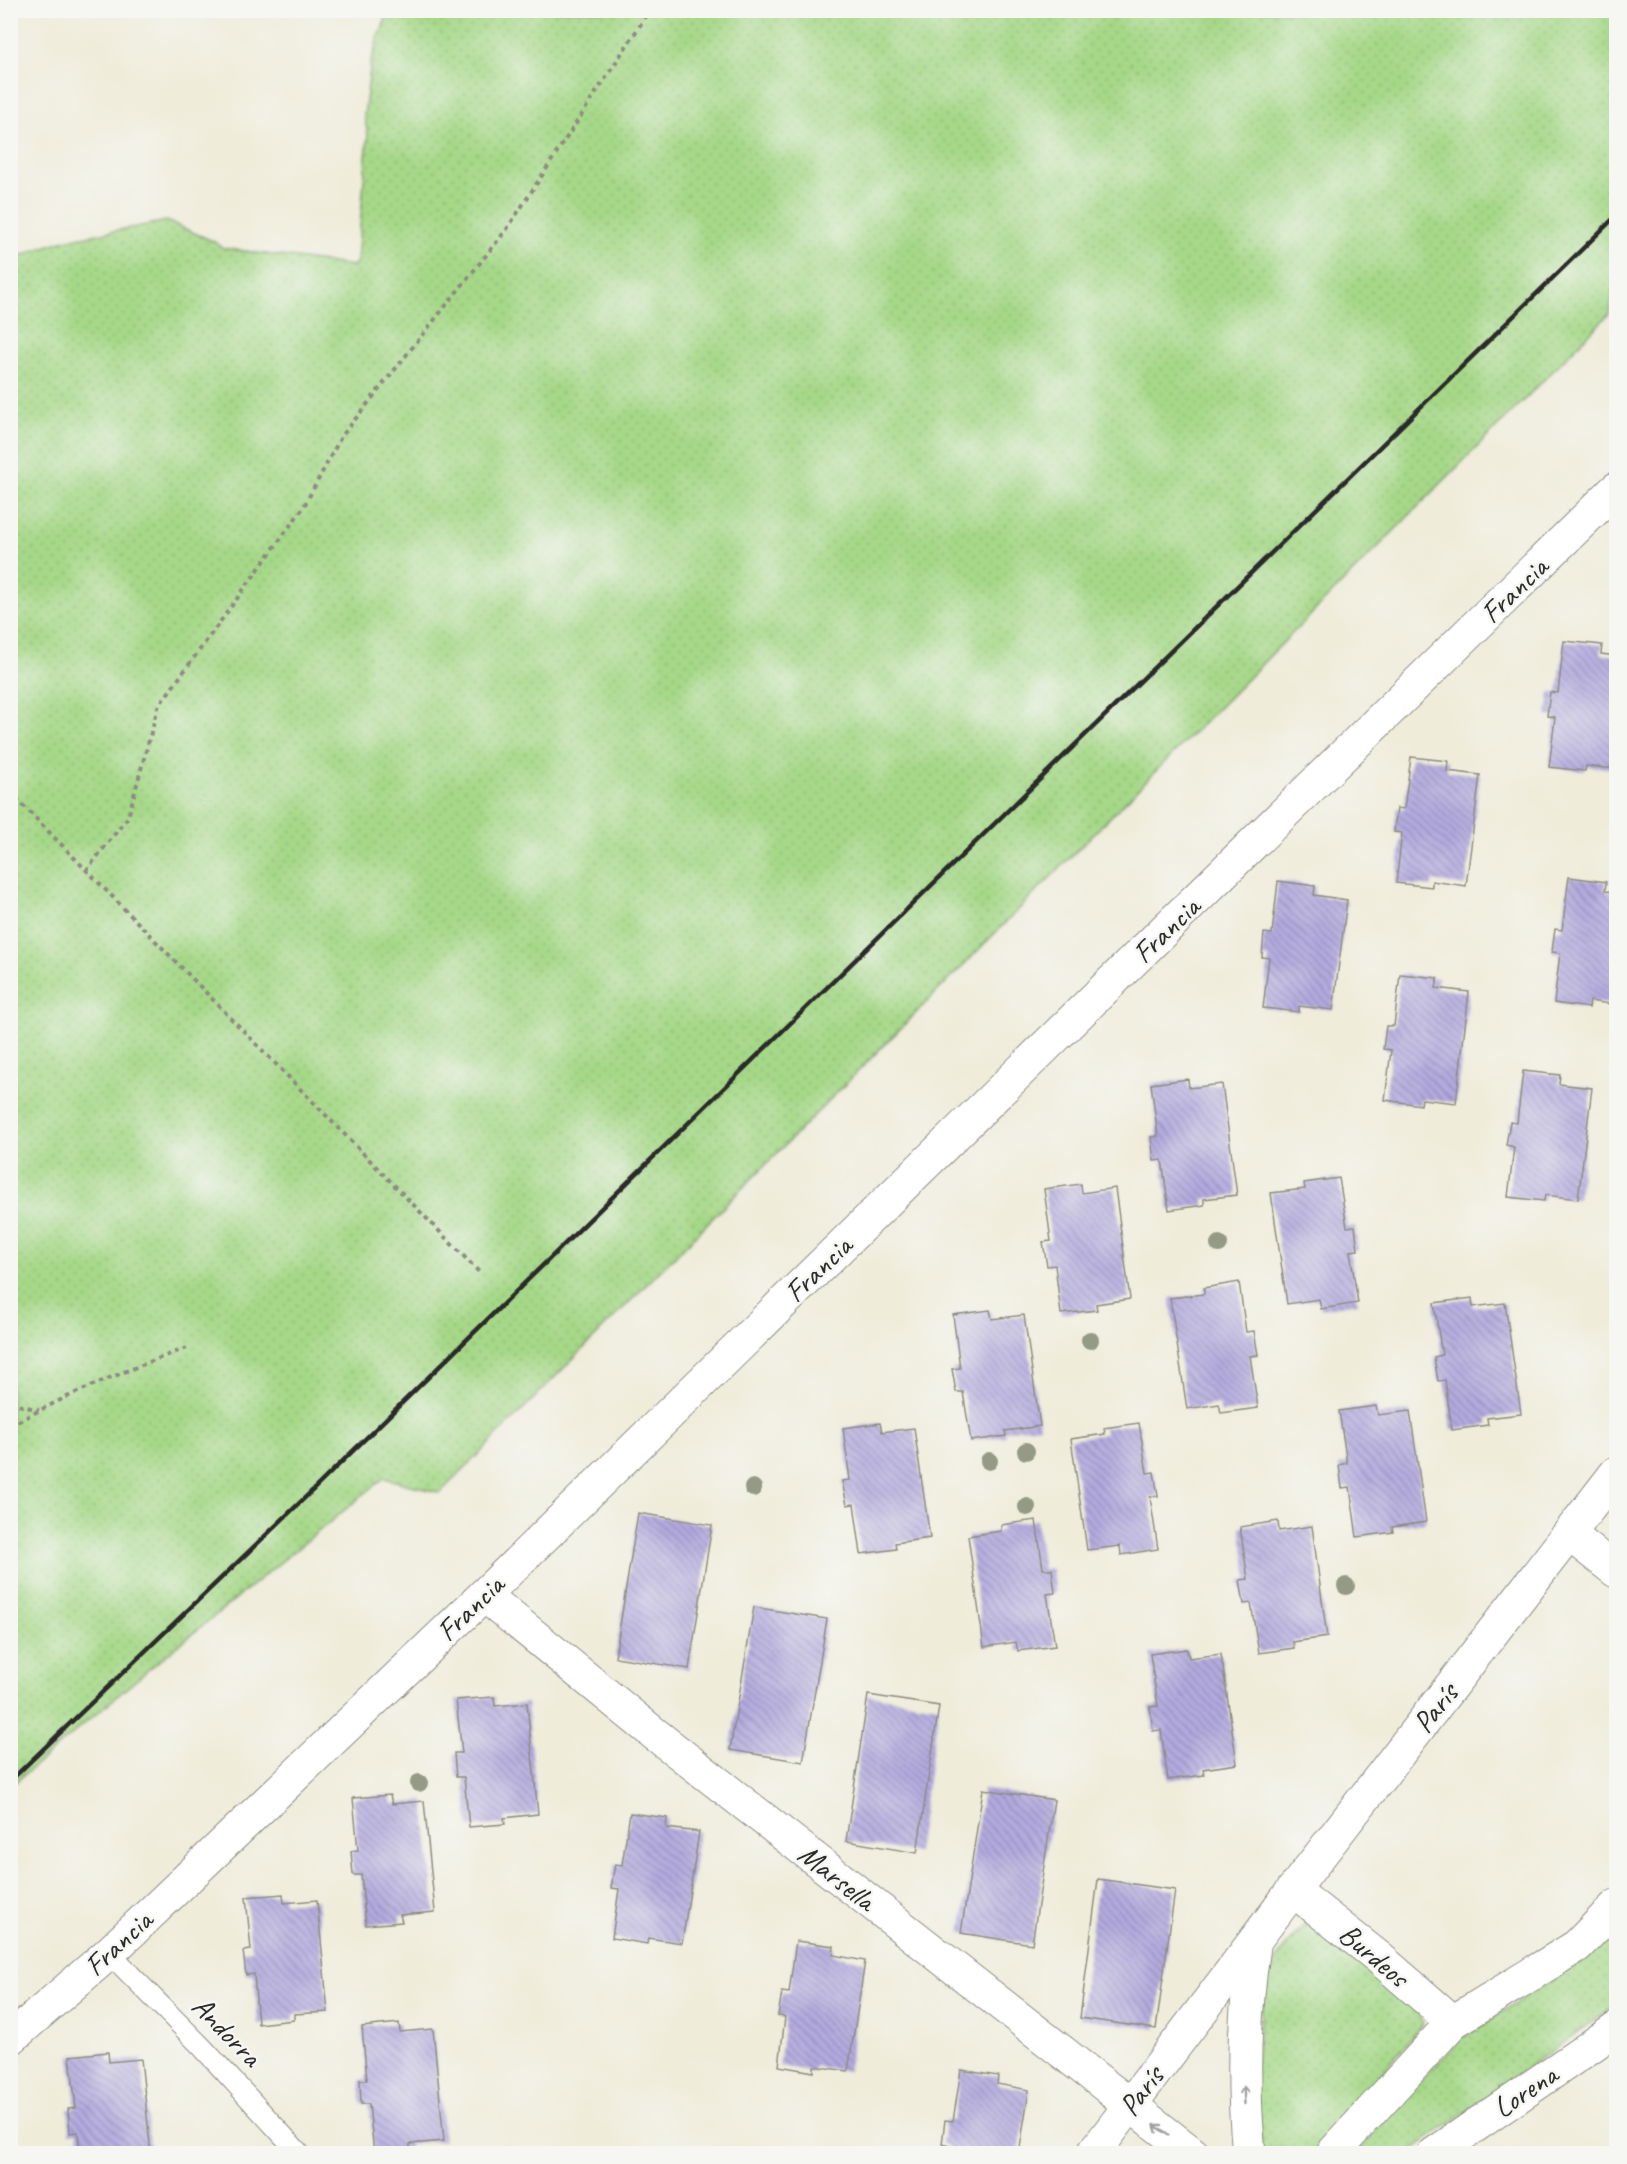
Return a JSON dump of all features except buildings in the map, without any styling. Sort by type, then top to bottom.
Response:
[{"type":"street","name":"Francia","points":[[10,2039],[109,1953],[484,1595],[1616,490]]},
{"type":"street","name":"París","points":[[1093,2154],[1293,1890],[1617,1473]]},
{"type":"street","points":[[1569,1534],[1617,1571]]},
{"type":"street","name":"Marsella","points":[[484,1595],[651,1731],[1193,2154]]},
{"type":"street","name":"Burdeos","points":[[1293,1890],[1378,1957],[1453,2022]]},
{"type":"street","points":[[1332,2154],[1453,2022],[1577,1946],[1617,1905]]},
{"type":"street","name":"París","points":[[1249,2154],[1243,2071],[1244,2028],[1254,1943]]},
{"type":"street","name":"Lorena","points":[[1434,2154],[1617,2029]]},
{"type":"lane","name":"Andorra","points":[[109,1953],[202,2047],[300,2154]]},
{"type":"path","points":[[86,872],[128,817],[158,707],[303,508],[341,437],[507,229],[650,10]]},
{"type":"path","points":[[10,792],[480,1273]]},
{"type":"path","points":[[10,1426],[39,1410],[139,1365],[190,1347]]},
{"type":"path","points":[[10,1403],[39,1410]]},
{"type":"green space","points":[[388,11],[1616,11],[1616,274],[1609,314],[440,1493],[384,1478],[148,1670],[11,1786],[11,259],[61,241],[167,221],[215,242],[223,248],[354,266],[357,261],[368,135],[364,115],[371,62],[377,36],[382,30]]},
{"type":"green space","points":[[1306,1922],[1415,2004],[1423,2024],[1317,2153],[1262,2154],[1254,2072],[1265,1981],[1280,1954]]},
{"type":"green space","points":[[1616,1930],[1616,2005],[1408,2153],[1347,2154],[1464,2037],[1592,1954]]},
{"type":"railway","points":[[10,1781],[314,1489],[1616,216]]}]
